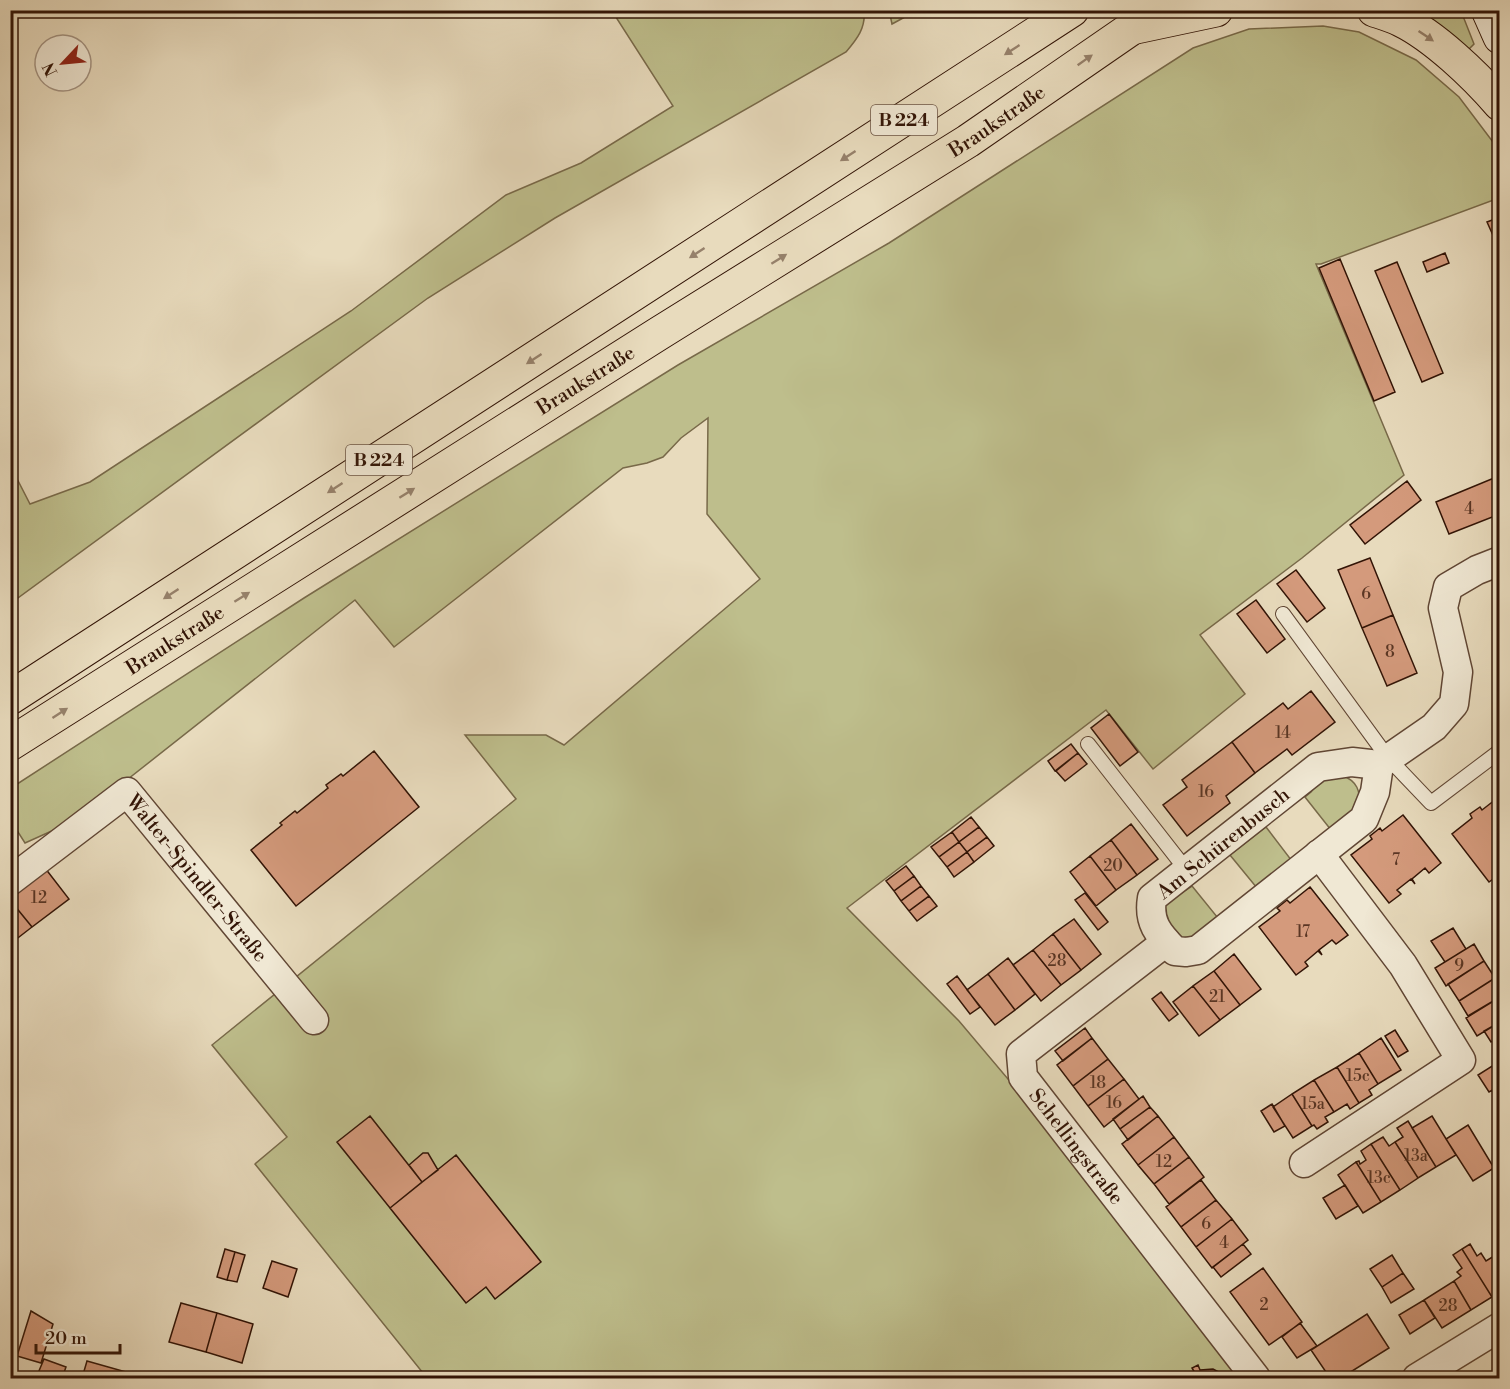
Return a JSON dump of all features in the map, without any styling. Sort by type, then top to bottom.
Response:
[{"type":"main road","name":"Braukstraße","points":[[10,744],[968,141],[1158,10]]},
{"type":"main road","points":[[1131,28],[1216,10]]},
{"type":"main road","points":[[1374,10],[1401,19],[1433,41],[1485,87],[1500,104]]},
{"type":"main road","points":[[1488,10],[1500,37]]},
{"type":"main road","name":"Braukstraße","points":[[10,698],[1067,13]]},
{"type":"street","points":[[1166,942],[1175,951],[1198,950],[1364,819],[1384,762],[1434,727],[1454,704],[1458,672],[1443,608],[1448,587],[1477,570],[1500,561]]},
{"type":"street","name":"Am Schürenbusch","points":[[1166,942],[1154,925],[1150,912],[1152,898],[1188,872],[1318,767],[1352,762],[1384,762]]},
{"type":"street","name":"Walter-Spindler-Straße","points":[[10,881],[127,792],[314,1020]]},
{"type":"street","points":[[1304,1163],[1461,1060],[1403,965],[1319,854]]},
{"type":"street","name":"Schellingstraße","points":[[1166,942],[1021,1054],[1023,1077],[1256,1378]]},
{"type":"street","points":[[1417,1378],[1500,1327]]},
{"type":"lane","points":[[1283,614],[1384,762],[1431,803],[1500,752]]},
{"type":"lane","points":[[1088,744],[1188,872]]},
{"type":"green space","points":[[864,10],[864,22],[860,33],[846,52],[555,218],[428,298],[11,603],[11,467],[30,504],[90,482],[351,311],[506,195],[581,163],[673,106],[612,11]]},
{"type":"green space","points":[[889,10],[916,10],[916,11],[892,24]]},
{"type":"green space","points":[[1408,11],[1461,11],[1474,44],[1468,50]]},
{"type":"green space","points":[[1323,26],[1359,32],[1416,60],[1459,97],[1499,150],[1499,198],[1316,264],[1404,475],[1302,558],[1200,635],[1245,694],[1153,769],[1106,710],[847,908],[959,1021],[1079,1163],[1242,1378],[427,1378],[255,1164],[287,1137],[212,1045],[516,799],[465,735],[546,735],[564,745],[760,579],[707,514],[708,418],[681,438],[663,457],[623,468],[394,647],[355,600],[109,794],[65,825],[25,843],[11,821],[11,788],[304,598],[678,365],[889,243],[1193,48],[1249,29]]},
{"type":"green space","points":[[1341,775],[1351,780],[1357,787],[1360,807],[1331,830],[1305,797],[1318,782]]},
{"type":"green space","points":[[1266,827],[1292,861],[1257,888],[1230,855]]},
{"type":"green space","points":[[1192,886],[1218,918],[1189,940],[1169,933],[1163,908],[1166,903]]},
{"type":"building","points":[[1500,217],[1500,251],[1487,222]]},
{"type":"building","points":[[1445,253],[1449,263],[1427,272],[1423,262]]},
{"type":"building","points":[[1340,259],[1395,392],[1374,401],[1319,268]]},
{"type":"building","points":[[1397,262],[1443,373],[1422,382],[1375,271]]},
{"type":"building","points":[[1500,476],[1500,493],[1494,478]]},
{"type":"building","points":[[1494,478],[1500,493],[1500,514],[1449,534],[1436,502]]},
{"type":"building","points":[[1407,481],[1421,500],[1365,544],[1350,525]]},
{"type":"building","points":[[1370,558],[1393,615],[1362,628],[1338,570]]},
{"type":"building","points":[[1296,570],[1325,608],[1307,622],[1277,584]]},
{"type":"building","points":[[1256,600],[1285,639],[1267,653],[1237,614]]},
{"type":"building","points":[[1393,615],[1417,673],[1387,686],[1362,628]]},
{"type":"building","points":[[1311,691],[1335,722],[1292,755],[1287,749],[1255,773],[1232,742],[1283,703],[1288,709]]},
{"type":"building","points":[[1109,714],[1138,752],[1120,766],[1091,728]]},
{"type":"building","points":[[1232,742],[1255,773],[1226,796],[1230,803],[1187,836],[1163,805],[1187,787],[1182,780]]},
{"type":"building","points":[[1071,744],[1078,753],[1055,771],[1048,761]]},
{"type":"building","points":[[374,751],[419,807],[296,906],[251,850],[282,825],[280,823],[295,811],[297,813],[328,788],[326,785],[341,774],[343,776]]},
{"type":"building","points":[[1078,753],[1087,764],[1065,781],[1056,771]]},
{"type":"building","points":[[1500,796],[1500,867],[1498,868],[1500,874],[1489,882],[1452,834],[1472,818],[1470,814],[1480,807],[1482,810]]},
{"type":"building","points":[[1403,815],[1441,863],[1429,873],[1425,868],[1412,879],[1415,884],[1411,879],[1397,890],[1401,894],[1389,903],[1351,855],[1372,839],[1370,836],[1380,828],[1382,831]]},
{"type":"building","points":[[971,817],[979,827],[959,842],[952,832]]},
{"type":"building","points":[[1131,824],[1158,859],[1137,875],[1111,840]]},
{"type":"building","points":[[979,827],[987,837],[967,852],[959,842]]},
{"type":"building","points":[[952,832],[959,842],[939,857],[931,847]]},
{"type":"building","points":[[987,837],[994,846],[974,862],[967,852]]},
{"type":"building","points":[[1111,840],[1137,875],[1116,890],[1090,856]]},
{"type":"building","points":[[959,842],[967,852],[947,867],[939,857]]},
{"type":"building","points":[[967,852],[974,862],[954,877],[947,867]]},
{"type":"building","points":[[1090,856],[1116,890],[1096,906],[1070,872]]},
{"type":"building","points":[[906,866],[914,876],[894,891],[886,881]]},
{"type":"building","points":[[45,868],[69,899],[32,927],[10,900],[10,895]]},
{"type":"building","points":[[914,876],[921,886],[901,901],[894,891]]},
{"type":"building","points":[[921,886],[929,896],[909,911],[901,901]]},
{"type":"building","points":[[1310,887],[1348,935],[1336,944],[1332,940],[1319,950],[1322,955],[1318,951],[1305,962],[1308,966],[1296,975],[1259,927],[1280,911],[1277,908],[1287,900],[1290,903]]},
{"type":"building","points":[[1085,893],[1108,922],[1098,930],[1075,900]]},
{"type":"building","points":[[929,896],[937,906],[917,921],[909,911]]},
{"type":"building","points":[[10,900],[32,927],[10,944]]},
{"type":"building","points":[[1074,919],[1101,954],[1081,970],[1053,934]]},
{"type":"building","points":[[1453,928],[1466,949],[1445,962],[1431,941]]},
{"type":"building","points":[[1053,934],[1081,970],[1061,985],[1033,950]]},
{"type":"building","points":[[1474,944],[1484,961],[1446,986],[1435,968]]},
{"type":"building","points":[[1033,950],[1061,985],[1041,1001],[1013,965]]},
{"type":"building","points":[[1234,954],[1261,989],[1240,1005],[1214,971]]},
{"type":"building","points":[[1008,958],[1035,994],[1015,1010],[988,974]]},
{"type":"building","points":[[1484,961],[1495,978],[1459,1001],[1448,984]]},
{"type":"building","points":[[1214,971],[1240,1005],[1220,1020],[1193,986]]},
{"type":"building","points":[[988,974],[1015,1010],[995,1025],[967,990]]},
{"type":"building","points":[[957,976],[980,1007],[970,1014],[947,984]]},
{"type":"building","points":[[1495,978],[1500,985],[1500,997],[1468,1016],[1459,1001]]},
{"type":"building","points":[[1193,986],[1220,1020],[1199,1036],[1173,1002]]},
{"type":"building","points":[[1161,992],[1178,1014],[1169,1021],[1152,999]]},
{"type":"building","points":[[1500,997],[1500,1022],[1477,1036],[1466,1018]]},
{"type":"building","points":[[1500,1022],[1500,1036],[1491,1042],[1484,1031]]},
{"type":"building","points":[[1085,1028],[1092,1038],[1063,1061],[1055,1051]]},
{"type":"building","points":[[1395,1030],[1408,1051],[1398,1057],[1385,1036]]},
{"type":"building","points":[[1092,1038],[1108,1059],[1073,1086],[1057,1065]]},
{"type":"building","points":[[1381,1038],[1401,1070],[1378,1084],[1359,1053]]},
{"type":"building","points":[[1359,1053],[1378,1084],[1369,1090],[1372,1095],[1359,1103],[1337,1067]]},
{"type":"building","points":[[1108,1059],[1124,1079],[1088,1106],[1073,1086]]},
{"type":"building","points":[[1500,1061],[1500,1086],[1489,1092],[1478,1075]]},
{"type":"building","points":[[1337,1067],[1359,1103],[1350,1109],[1347,1104],[1334,1112],[1314,1080]]},
{"type":"building","points":[[1124,1079],[1139,1099],[1104,1127],[1088,1106]]},
{"type":"building","points":[[1314,1080],[1334,1112],[1325,1117],[1328,1122],[1317,1129],[1314,1125],[1312,1126],[1292,1094]]},
{"type":"building","points":[[1500,1086],[1500,1104],[1492,1091]]},
{"type":"building","points":[[1292,1094],[1312,1126],[1293,1138],[1273,1107]]},
{"type":"building","points":[[1143,1096],[1150,1107],[1120,1129],[1113,1119]]},
{"type":"building","points":[[1272,1104],[1285,1126],[1274,1132],[1261,1111]]},
{"type":"building","points":[[1150,1107],[1158,1116],[1128,1140],[1120,1129]]},
{"type":"building","points":[[370,1116],[422,1182],[390,1208],[337,1142]]},
{"type":"building","points":[[1158,1116],[1174,1137],[1138,1165],[1122,1144]]},
{"type":"building","points":[[1432,1116],[1456,1155],[1436,1167],[1412,1128]]},
{"type":"building","points":[[1408,1121],[1436,1167],[1418,1178],[1395,1142],[1403,1137],[1397,1128]]},
{"type":"building","points":[[1468,1125],[1494,1168],[1473,1181],[1446,1139]]},
{"type":"building","points":[[1174,1137],[1189,1157],[1154,1184],[1138,1165]]},
{"type":"building","points":[[1383,1137],[1389,1146],[1395,1142],[1418,1178],[1400,1190],[1371,1144]]},
{"type":"building","points":[[1371,1144],[1400,1190],[1381,1202],[1356,1162],[1359,1161],[1360,1164],[1366,1160],[1361,1151]]},
{"type":"building","points":[[423,1153],[428,1153],[438,1170],[422,1182],[409,1165]]},
{"type":"building","points":[[456,1155],[541,1262],[495,1299],[486,1287],[466,1303],[390,1208]]},
{"type":"building","points":[[1189,1157],[1204,1177],[1169,1204],[1154,1184]]},
{"type":"building","points":[[1356,1162],[1381,1202],[1363,1213],[1338,1175]]},
{"type":"building","points":[[1201,1180],[1216,1200],[1181,1227],[1166,1207]]},
{"type":"building","points":[[1345,1185],[1358,1206],[1336,1219],[1323,1198]]},
{"type":"building","points":[[1216,1200],[1232,1219],[1196,1247],[1181,1227]]},
{"type":"building","points":[[1232,1219],[1248,1240],[1212,1268],[1196,1247]]},
{"type":"building","points":[[1243,1244],[1251,1254],[1221,1277],[1213,1267]]},
{"type":"building","points":[[1470,1244],[1477,1256],[1481,1253],[1486,1261],[1494,1256],[1500,1265],[1500,1292],[1492,1297],[1462,1249]]},
{"type":"building","points":[[225,1249],[235,1252],[227,1280],[217,1277]]},
{"type":"building","points":[[1462,1249],[1492,1297],[1471,1310],[1454,1281],[1461,1276],[1457,1272],[1462,1268],[1453,1255]]},
{"type":"building","points":[[235,1252],[245,1255],[237,1282],[227,1280]]},
{"type":"building","points":[[1500,1253],[1500,1265],[1494,1256]]},
{"type":"building","points":[[1392,1255],[1403,1273],[1382,1287],[1370,1269]]},
{"type":"building","points":[[272,1261],[297,1269],[288,1297],[263,1288]]},
{"type":"building","points":[[1263,1268],[1302,1322],[1269,1345],[1230,1292]]},
{"type":"building","points":[[1403,1273],[1414,1289],[1391,1303],[1382,1287]]},
{"type":"building","points":[[1454,1281],[1471,1310],[1442,1328],[1424,1300]]},
{"type":"building","points":[[1424,1300],[1435,1318],[1410,1334],[1399,1315]]},
{"type":"building","points":[[181,1303],[217,1313],[206,1352],[169,1342]]},
{"type":"building","points":[[31,1311],[53,1324],[41,1363],[17,1356]]},
{"type":"building","points":[[217,1313],[253,1324],[242,1363],[206,1352]]},
{"type":"building","points":[[1367,1314],[1389,1348],[1341,1378],[1330,1378],[1311,1350]]},
{"type":"building","points":[[1300,1323],[1317,1346],[1297,1358],[1282,1337]]},
{"type":"building","points":[[44,1359],[66,1367],[62,1378],[36,1378]]},
{"type":"building","points":[[87,1361],[126,1372],[124,1378],[82,1378]]},
{"type":"building","points":[[1198,1365],[1200,1370],[1213,1369],[1225,1378],[1191,1378],[1195,1373],[1192,1368]]}]
